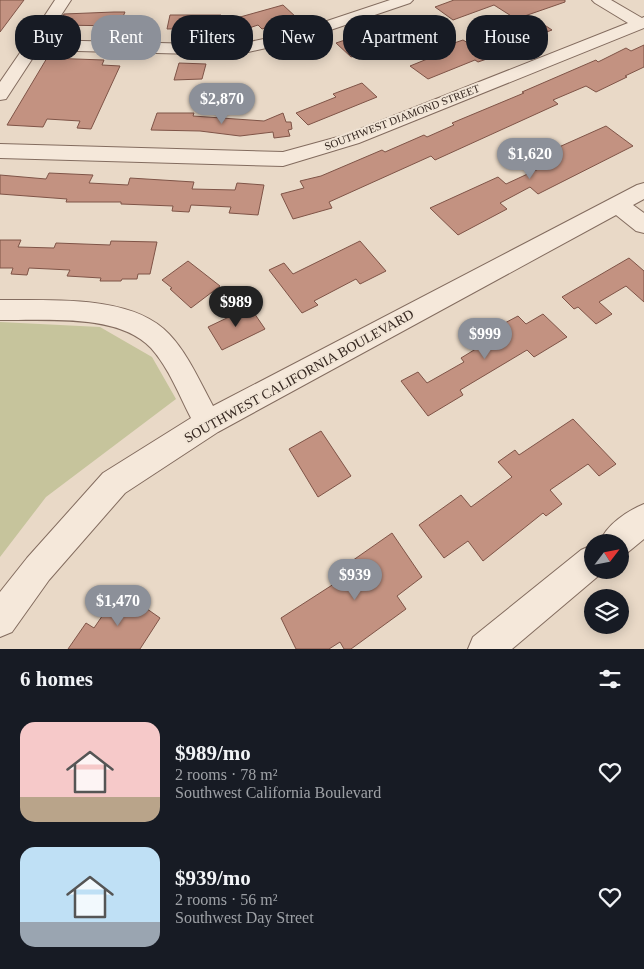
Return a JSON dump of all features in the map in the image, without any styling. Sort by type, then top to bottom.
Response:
[{"type":"street","points":[[53,15],[63,0]]},
{"type":"street","points":[[81,46],[235,50],[292,38],[405,0]]},
{"type":"street","points":[[600,0],[643,23]]},
{"type":"street","name":"SOUTHWEST DIAMOND STREET","points":[[0,151],[283,160],[352,139],[643,23]]},
{"type":"street","points":[[0,95],[22,60]]},
{"type":"street","name":"SOUTHWEST CALIFORNIA BOULEVARD","points":[[0,620],[38,569],[114,484],[208,423],[644,190]]},
{"type":"street","points":[[618,204],[644,225]]},
{"type":"street","points":[[0,310],[115,316],[147,329],[159,340],[172,359],[208,423]]},
{"type":"street","points":[[626,534],[644,519]]},
{"type":"street","points":[[485,649],[584,568]]},
{"type":"shaded area","points":[[0,322],[100,327],[152,357],[176,399],[46,497],[0,557]]},
{"type":"building","points":[[0,0],[24,0],[0,32]]},
{"type":"building","points":[[454,0],[565,0],[565,2],[528,15],[510,15],[494,5],[456,19],[456,15],[446,15],[435,7]]},
{"type":"building","points":[[283,5],[294,15],[263,15],[262,29],[258,25],[253,27],[253,15],[247,15]]},
{"type":"building","points":[[125,12],[124,15],[91,15],[91,26],[81,25],[81,15],[64,14]]},
{"type":"building","points":[[170,15],[171,15],[171,29],[167,29]]},
{"type":"building","points":[[463,40],[466,42],[466,60],[475,60],[428,79],[410,66],[425,60],[456,60],[456,42]]},
{"type":"building","points":[[343,41],[343,50],[336,43]]},
{"type":"building","points":[[644,45],[644,67],[625,76],[627,77],[596,92],[586,86],[553,100],[558,104],[435,160],[431,156],[329,202],[332,208],[293,219],[281,194],[304,188],[300,181],[321,176],[382,150],[385,152],[424,135],[427,137],[454,125],[452,123],[596,60],[598,62],[626,48],[631,51]]},
{"type":"building","points":[[46,60],[104,60],[102,65],[120,66],[91,129],[77,128],[80,121],[47,119],[43,127],[7,125]]},
{"type":"building","points":[[179,63],[206,64],[202,79],[174,80]]},
{"type":"building","points":[[362,83],[377,97],[308,125],[296,113],[336,97],[333,94]]},
{"type":"building","points":[[157,113],[194,113],[193,116],[264,121],[283,113],[286,122],[291,122],[292,129],[288,130],[290,136],[274,138],[273,132],[240,136],[200,131],[151,130]]},
{"type":"building","points":[[606,126],[633,146],[538,194],[530,187],[500,203],[507,209],[458,235],[430,208],[498,177],[506,184],[560,159],[550,151]]},
{"type":"building","points":[[49,173],[93,175],[89,183],[128,185],[130,178],[194,182],[192,189],[235,190],[237,183],[264,185],[258,215],[229,213],[231,207],[191,205],[189,212],[172,211],[173,206],[121,204],[121,202],[66,202],[67,199],[0,194],[0,175],[46,179]]},
{"type":"building","points":[[0,240],[21,240],[18,247],[54,248],[56,243],[110,245],[111,241],[157,242],[150,274],[138,274],[137,279],[100,281],[101,278],[67,276],[70,270],[29,268],[27,275],[11,274],[13,268],[0,268]]},
{"type":"building","points":[[360,241],[386,271],[360,284],[356,279],[314,301],[318,305],[302,313],[269,270],[284,263],[293,274]]},
{"type":"building","points":[[629,258],[644,271],[644,302],[626,286],[599,302],[612,314],[596,324],[578,307],[574,309],[562,297]]},
{"type":"building","points":[[188,261],[220,286],[191,308],[162,280]]},
{"type":"building","points":[[250,307],[265,329],[222,350],[208,327]]},
{"type":"building","points":[[543,314],[567,337],[534,357],[527,350],[460,390],[463,395],[428,416],[401,381],[418,372],[427,383],[464,362],[461,358],[479,347],[473,340],[518,316],[526,324]]},
{"type":"building","points":[[573,419],[616,464],[599,476],[588,464],[550,490],[562,504],[546,516],[543,513],[483,561],[468,541],[444,558],[419,525],[461,495],[471,507],[512,477],[498,462],[515,450],[519,455]]},
{"type":"building","points":[[321,431],[351,476],[318,497],[289,449]]},
{"type":"building","points":[[392,533],[422,577],[397,596],[406,609],[351,649],[344,649],[340,642],[329,649],[296,649],[281,618],[354,571],[349,563]]},
{"type":"building","points":[[120,590],[160,618],[140,649],[68,649],[86,623],[94,628]]}]
